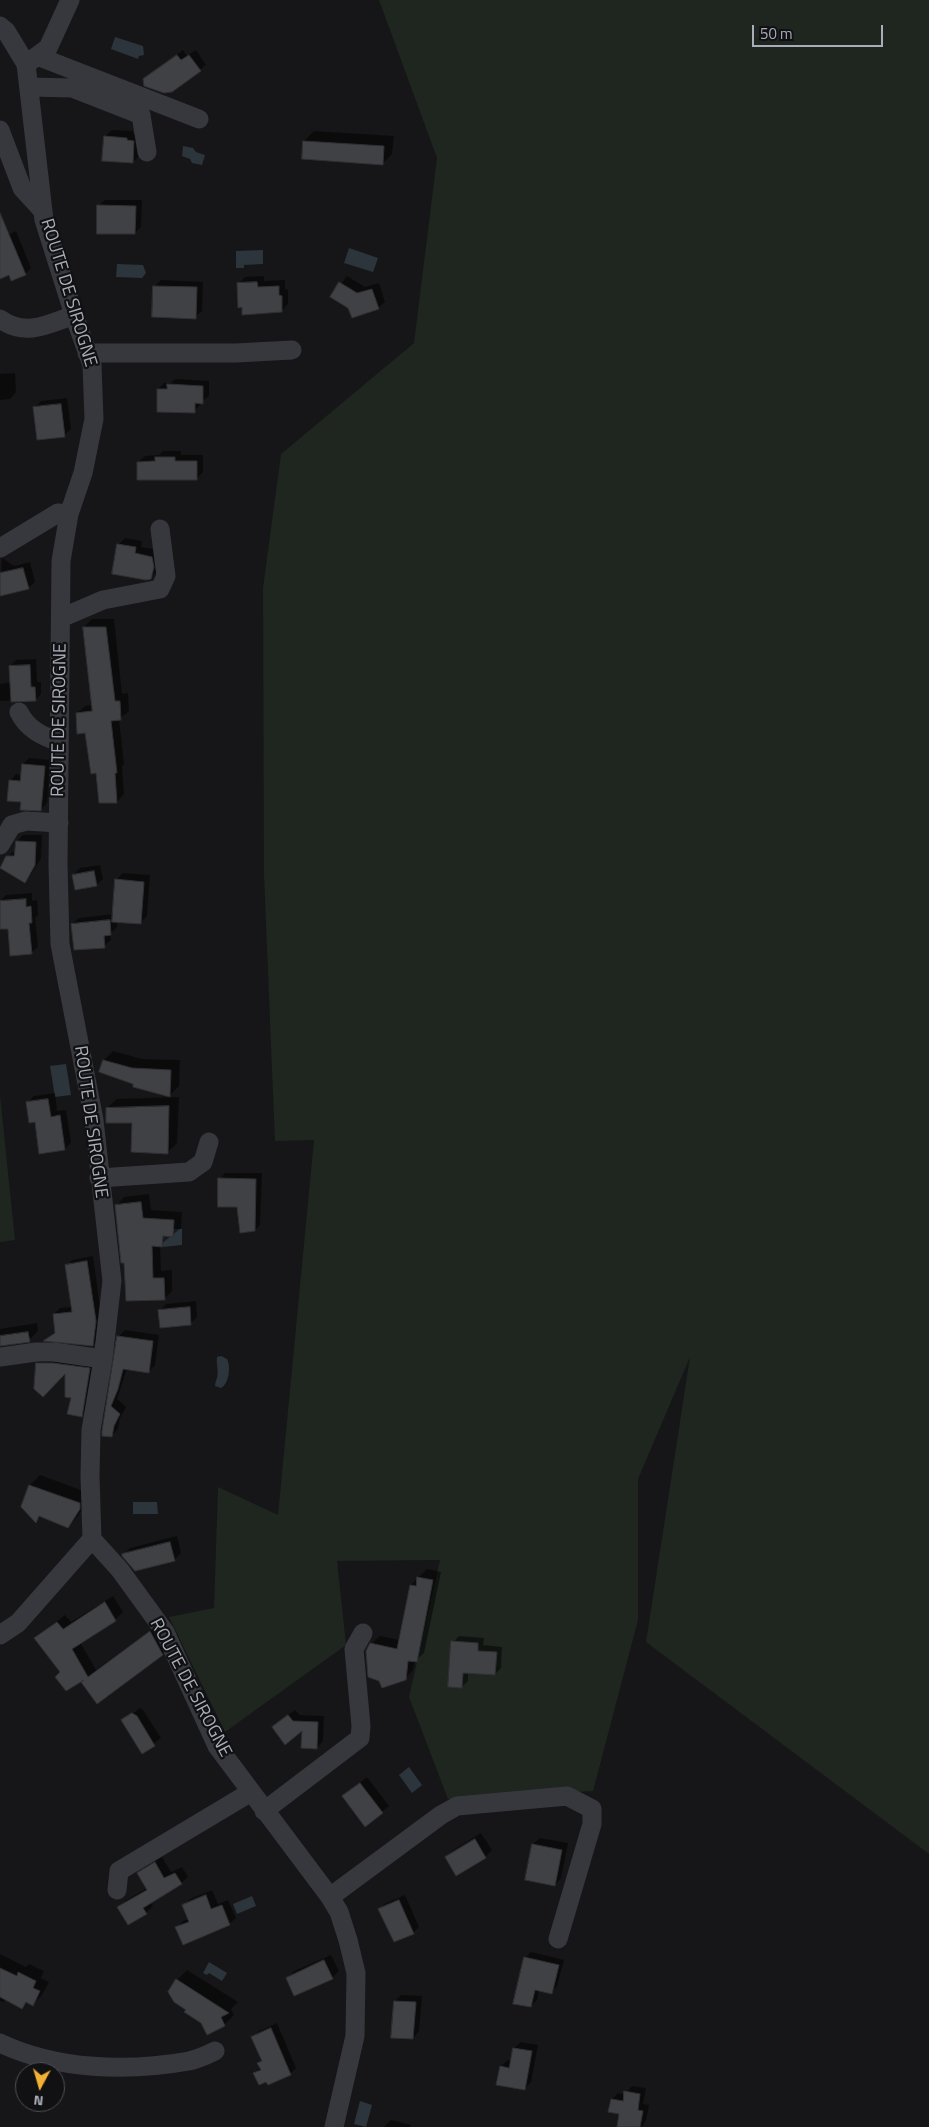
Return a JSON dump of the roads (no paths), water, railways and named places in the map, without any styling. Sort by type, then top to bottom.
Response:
[{"type":"street","points":[[32,60],[48,48],[70,0]]},
{"type":"street","name":"ROUTE DE SIROGNE","points":[[0,26],[32,60],[29,87],[44,220],[92,365],[94,418],[83,473],[69,514],[61,561],[59,742],[60,944],[94,1120],[112,1281],[91,1430],[92,1540],[120,1570],[165,1632],[217,1746],[330,1897],[339,1912],[356,1973],[355,2036],[334,2127]]},
{"type":"street","points":[[32,60],[200,120]]},
{"type":"street","points":[[29,87],[72,88],[141,114],[147,152]]},
{"type":"street","points":[[0,130],[22,188],[44,211]]},
{"type":"street","points":[[0,319],[12,327],[38,328],[74,315]]},
{"type":"street","points":[[87,353],[236,353],[292,350]]},
{"type":"street","points":[[0,548],[58,513],[69,514]]},
{"type":"street","points":[[61,618],[102,600],[160,589],[166,576],[160,530]]},
{"type":"street","points":[[19,712],[24,722],[43,736],[59,742]]},
{"type":"street","points":[[0,845],[12,825],[26,821],[59,822]]},
{"type":"street","points":[[99,1178],[189,1172],[203,1162],[209,1142]]},
{"type":"street","points":[[0,1358],[36,1352],[54,1352],[102,1359]]},
{"type":"street","points":[[0,1635],[18,1623],[92,1540]]},
{"type":"street","points":[[264,1811],[360,1738],[362,1726],[354,1649],[363,1633]]},
{"type":"street","points":[[117,1890],[119,1871],[251,1792]]},
{"type":"street","points":[[330,1897],[441,1815],[457,1806],[568,1796],[592,1809],[592,1824],[558,1939]]},
{"type":"street","points":[[0,2043],[65,2064],[123,2068],[191,2061],[214,2051]]}]
